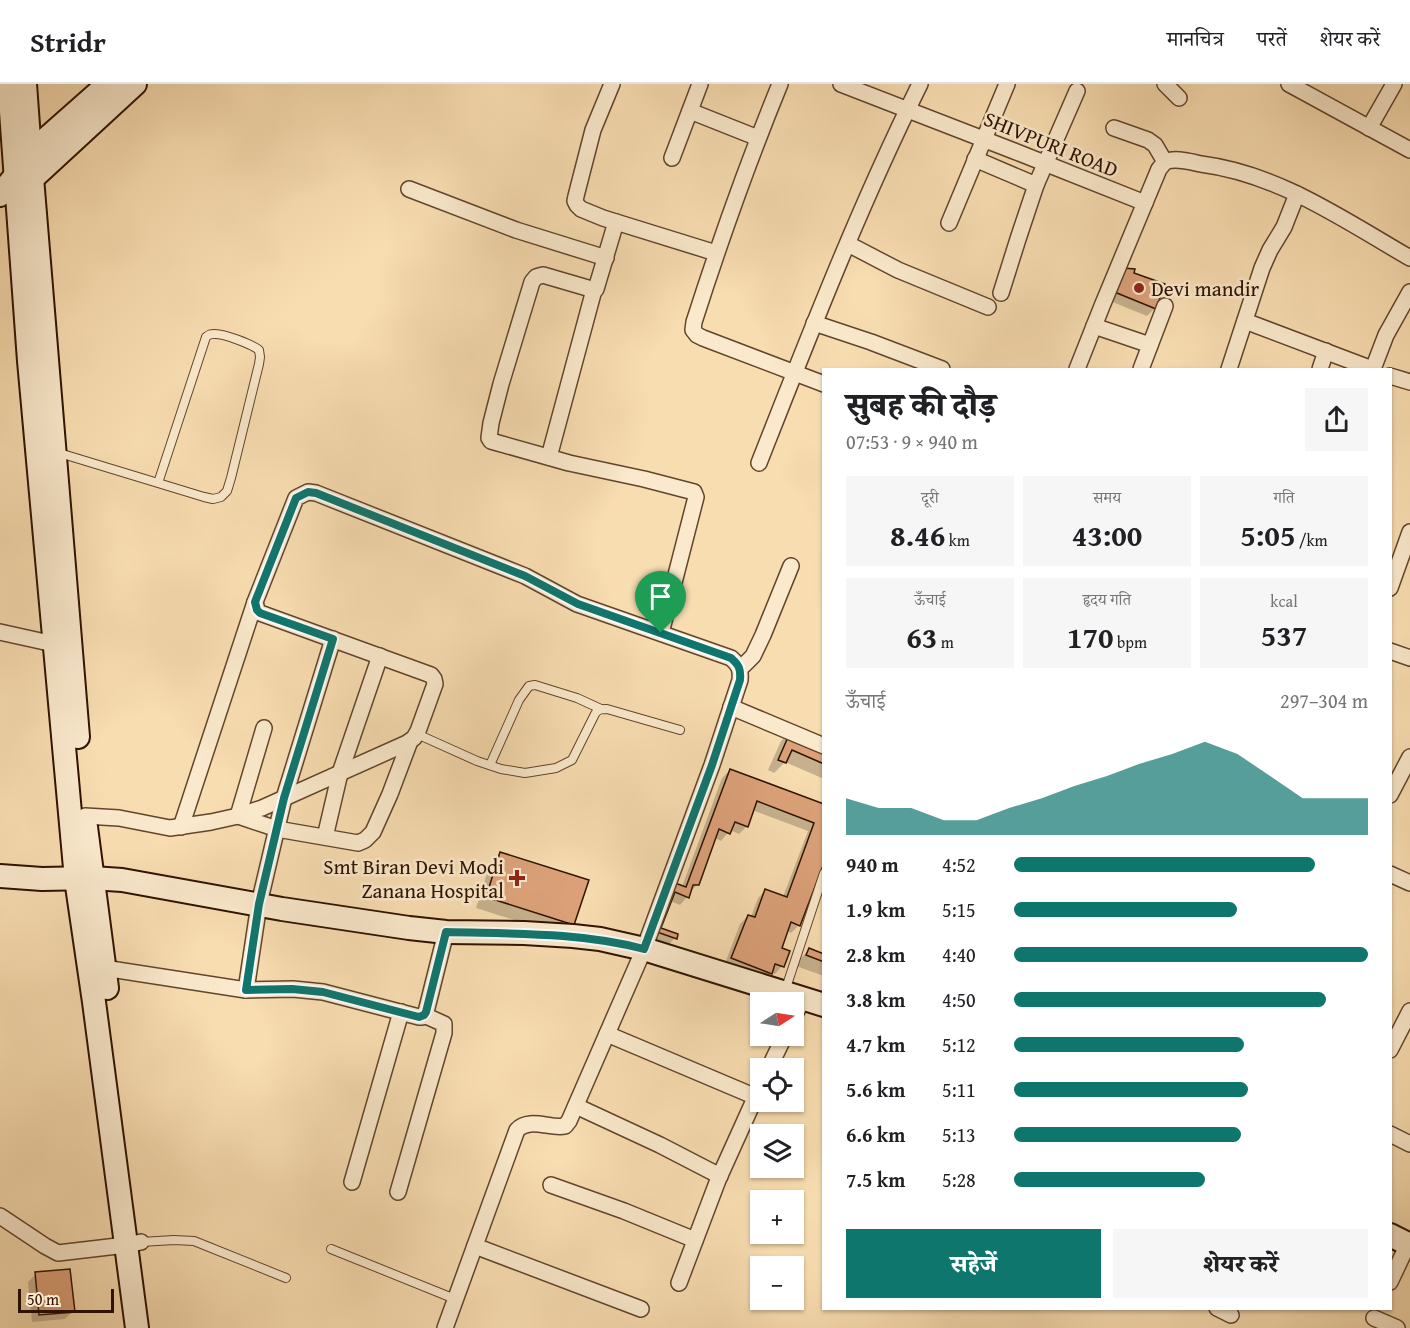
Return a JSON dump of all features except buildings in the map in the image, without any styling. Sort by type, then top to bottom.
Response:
[{"type":"main road","points":[[9,84],[5,107],[24,177],[55,451],[62,644],[84,878],[134,1244],[152,1328]]},
{"type":"main road","points":[[25,84],[30,153],[24,177],[29,361],[62,644],[85,816],[84,878],[104,968],[115,1104]]},
{"type":"main road","points":[[30,153],[108,84]]},
{"type":"main road","points":[[0,195],[135,84]]},
{"type":"main road","points":[[0,876],[134,881],[409,928],[446,932],[573,936],[617,942],[769,992]]},
{"type":"main road","points":[[134,1244],[137,1328]]},
{"type":"street","points":[[612,84],[593,130],[575,201],[577,205],[603,218],[716,253]]},
{"type":"street","points":[[672,158],[700,84]]},
{"type":"street","points":[[780,84],[716,253],[693,330],[703,338],[822,383]]},
{"type":"street","name":"SHIVPURI ROAD","points":[[841,84],[1145,203]]},
{"type":"street","points":[[759,463],[814,323],[920,84]]},
{"type":"street","points":[[949,223],[1007,84]]},
{"type":"street","points":[[1165,84],[1179,99]]},
{"type":"street","points":[[1289,84],[1410,150]]},
{"type":"street","points":[[1369,129],[1394,84]]},
{"type":"street","points":[[1002,293],[1036,185],[1077,91]]},
{"type":"street","points":[[690,111],[758,138]]},
{"type":"street","points":[[1114,128],[1155,145],[1166,162]]},
{"type":"street","points":[[975,159],[1036,185]]},
{"type":"street","points":[[1077,368],[1159,169],[1166,162],[1176,160],[1209,165],[1242,172],[1267,181],[1297,194],[1410,258]]},
{"type":"street","points":[[409,189],[516,230],[606,258]]},
{"type":"street","points":[[1229,368],[1262,267],[1284,227],[1297,194]]},
{"type":"street","points":[[549,457],[594,290],[616,222]]},
{"type":"street","points":[[848,244],[898,270],[988,307]]},
{"type":"street","points":[[594,290],[543,275],[536,277],[532,282],[504,374],[489,438],[490,441],[549,457],[694,492],[696,495],[661,633]]},
{"type":"street","points":[[1373,368],[1386,335],[1410,292]]},
{"type":"street","points":[[1141,368],[1166,306]]},
{"type":"street","points":[[1245,321],[1370,368]]},
{"type":"street","points":[[814,323],[904,362],[937,368]]},
{"type":"street","points":[[1094,326],[1150,345]]},
{"type":"street","points":[[1320,368],[1326,351]]},
{"type":"street","points":[[1392,377],[1410,382]]},
{"type":"street","points":[[181,827],[255,602],[296,498],[308,492],[316,493],[525,576],[578,604],[731,658],[740,667],[740,680],[708,776],[644,949],[576,1106],[565,1126],[530,1124],[521,1126],[517,1130],[445,1328]]},
{"type":"street","points":[[1392,582],[1410,532]]},
{"type":"street","points":[[740,667],[753,656],[791,566]]},
{"type":"street","points":[[238,816],[277,829],[358,843],[369,837],[390,794],[435,684],[431,675],[425,672],[260,613],[255,602]]},
{"type":"street","points":[[0,632],[62,644]]},
{"type":"street","points":[[246,990],[259,904],[284,798],[333,639]]},
{"type":"street","points":[[1392,652],[1410,658]]},
{"type":"street","points":[[325,837],[340,773],[380,656]]},
{"type":"street","points":[[731,707],[822,745]]},
{"type":"street","points":[[238,816],[264,728]]},
{"type":"street","points":[[85,816],[119,818],[170,828],[238,816],[262,808],[340,773],[413,737]]},
{"type":"street","points":[[1392,791],[1410,757]]},
{"type":"street","points":[[1392,875],[1410,884]]},
{"type":"street","points":[[424,1015],[446,932]]},
{"type":"street","points":[[104,968],[246,990],[292,989],[323,992],[419,1017],[424,1015],[444,1024],[444,1033],[398,1192]]},
{"type":"street","points":[[1392,1046],[1410,1011]]},
{"type":"street","points":[[352,1182],[400,1012]]},
{"type":"street","points":[[607,1034],[750,1089]]},
{"type":"street","points":[[576,1106],[720,1176]]},
{"type":"street","points":[[679,1283],[720,1176],[750,1110]]},
{"type":"street","points":[[1392,1135],[1410,1144]]},
{"type":"street","points":[[551,1185],[695,1240]]},
{"type":"street","points":[[0,1216],[58,1253],[134,1244]]},
{"type":"street","points":[[1392,1276],[1403,1242]]},
{"type":"street","points":[[475,1246],[641,1309]]},
{"type":"street","points":[[1374,1318],[1397,1328]]},
{"type":"lane","points":[[55,451],[158,483],[204,497],[213,499],[221,497],[227,491],[260,357],[259,350],[219,334],[206,337],[158,483]]},
{"type":"lane","points":[[490,765],[519,700],[529,686],[535,685],[577,698],[602,709],[680,730]]},
{"type":"lane","points":[[413,737],[501,769],[525,773],[556,768],[572,760],[595,714],[602,709]]},
{"type":"lane","points":[[803,992],[822,884]]},
{"type":"lane","points":[[134,1244],[174,1240],[194,1241],[286,1278]]},
{"type":"lane","points":[[331,1249],[456,1299]]},
{"type":"place","name":"Devi mandir","points":[[1139,288]]},
{"type":"place","name":"Smt Biran Devi Modi Zanana Hospital","points":[[517,878]]},
{"type":"route","points":[[308,492],[316,493],[525,576],[578,604],[661,633],[731,658],[738,664],[741,671],[712,765],[644,949],[600,939],[573,936],[446,932],[426,1012],[422,1017],[323,992],[292,989],[246,990],[259,904],[284,798],[333,639],[257,610],[255,602],[296,498],[308,492]]}]
